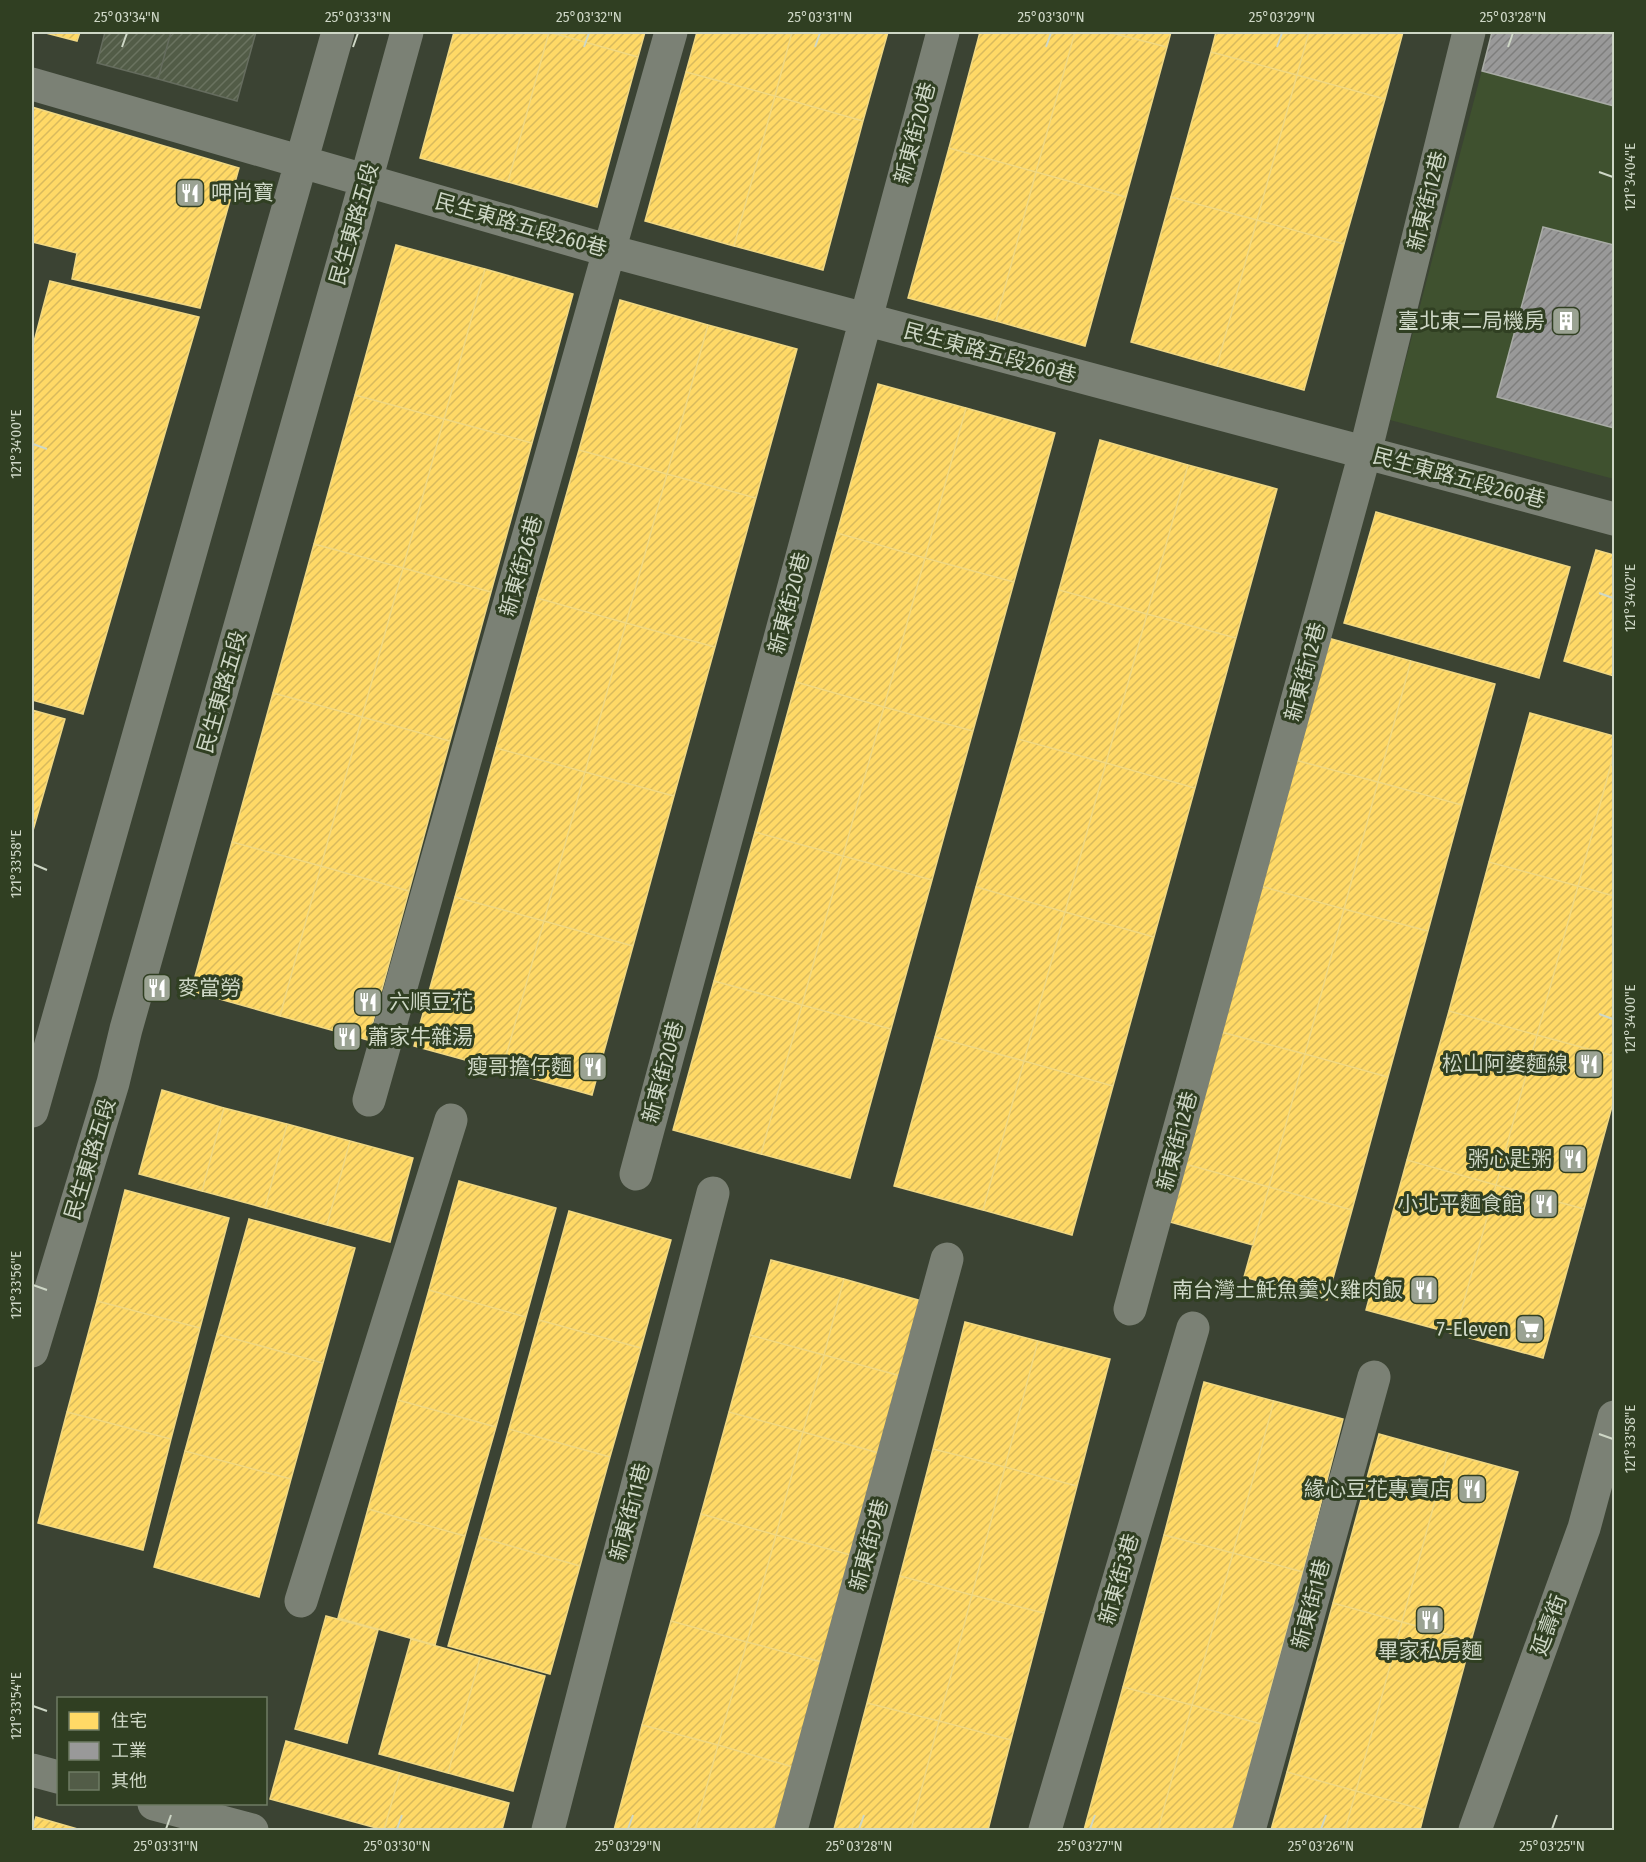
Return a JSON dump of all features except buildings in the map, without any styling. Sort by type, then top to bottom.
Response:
[{"type":"street","points":[[32,1112],[338,32]]},
{"type":"street","name":"民生東路五段","points":[[32,1350],[113,1083],[126,1029],[407,32]]},
{"type":"street","name":"新東街26巷","points":[[369,1100],[671,32]]},
{"type":"street","name":"新東街20巷","points":[[636,1174],[943,32]]},
{"type":"street","name":"新東街12巷","points":[[1130,1309],[1365,453],[1469,32]]},
{"type":"street","name":"民生東路五段260巷","points":[[32,84],[610,251],[1614,519]]},
{"type":"street","points":[[301,1601],[451,1120]]},
{"type":"street","name":"新東街11巷","points":[[548,1830],[713,1193]]},
{"type":"street","name":"新東街9巷","points":[[791,1830],[947,1259]]},
{"type":"street","name":"新東街3巷","points":[[1045,1830],[1192,1328]]},
{"type":"street","name":"新東街1巷","points":[[1249,1830],[1374,1377]]},
{"type":"street","name":"延壽街","points":[[1475,1830],[1584,1528],[1614,1417]]},
{"type":"street","points":[[32,1770],[57,1777]]},
{"type":"street","points":[[161,1805],[252,1830]]},
{"type":"shaded area","points":[[1492,32],[1614,32],[1614,479],[1390,420]]},
{"type":"place","name":"呷尚寶","points":[[190,193]]},
{"type":"place","name":"臺北東二局機房","points":[[1566,321]]},
{"type":"place","name":"麥當勞","points":[[157,988]]},
{"type":"place","name":"六順豆花","points":[[368,1002]]},
{"type":"place","name":"蕭家牛雜湯","points":[[347,1037]]},
{"type":"place","name":"松山阿婆麵線","points":[[1589,1064]]},
{"type":"place","name":"瘦哥擔仔麵","points":[[593,1067]]},
{"type":"place","name":"粥心匙粥","points":[[1573,1159]]},
{"type":"place","name":"小北平麵食館","points":[[1544,1204]]},
{"type":"place","name":"南台灣土魠魚羹火雞肉飯","points":[[1424,1290]]},
{"type":"place","name":"7-Eleven","points":[[1530,1329]]},
{"type":"place","name":"緣心豆花專賣店","points":[[1472,1489]]},
{"type":"place","name":"畢家私房麵","points":[[1430,1620]]}]
